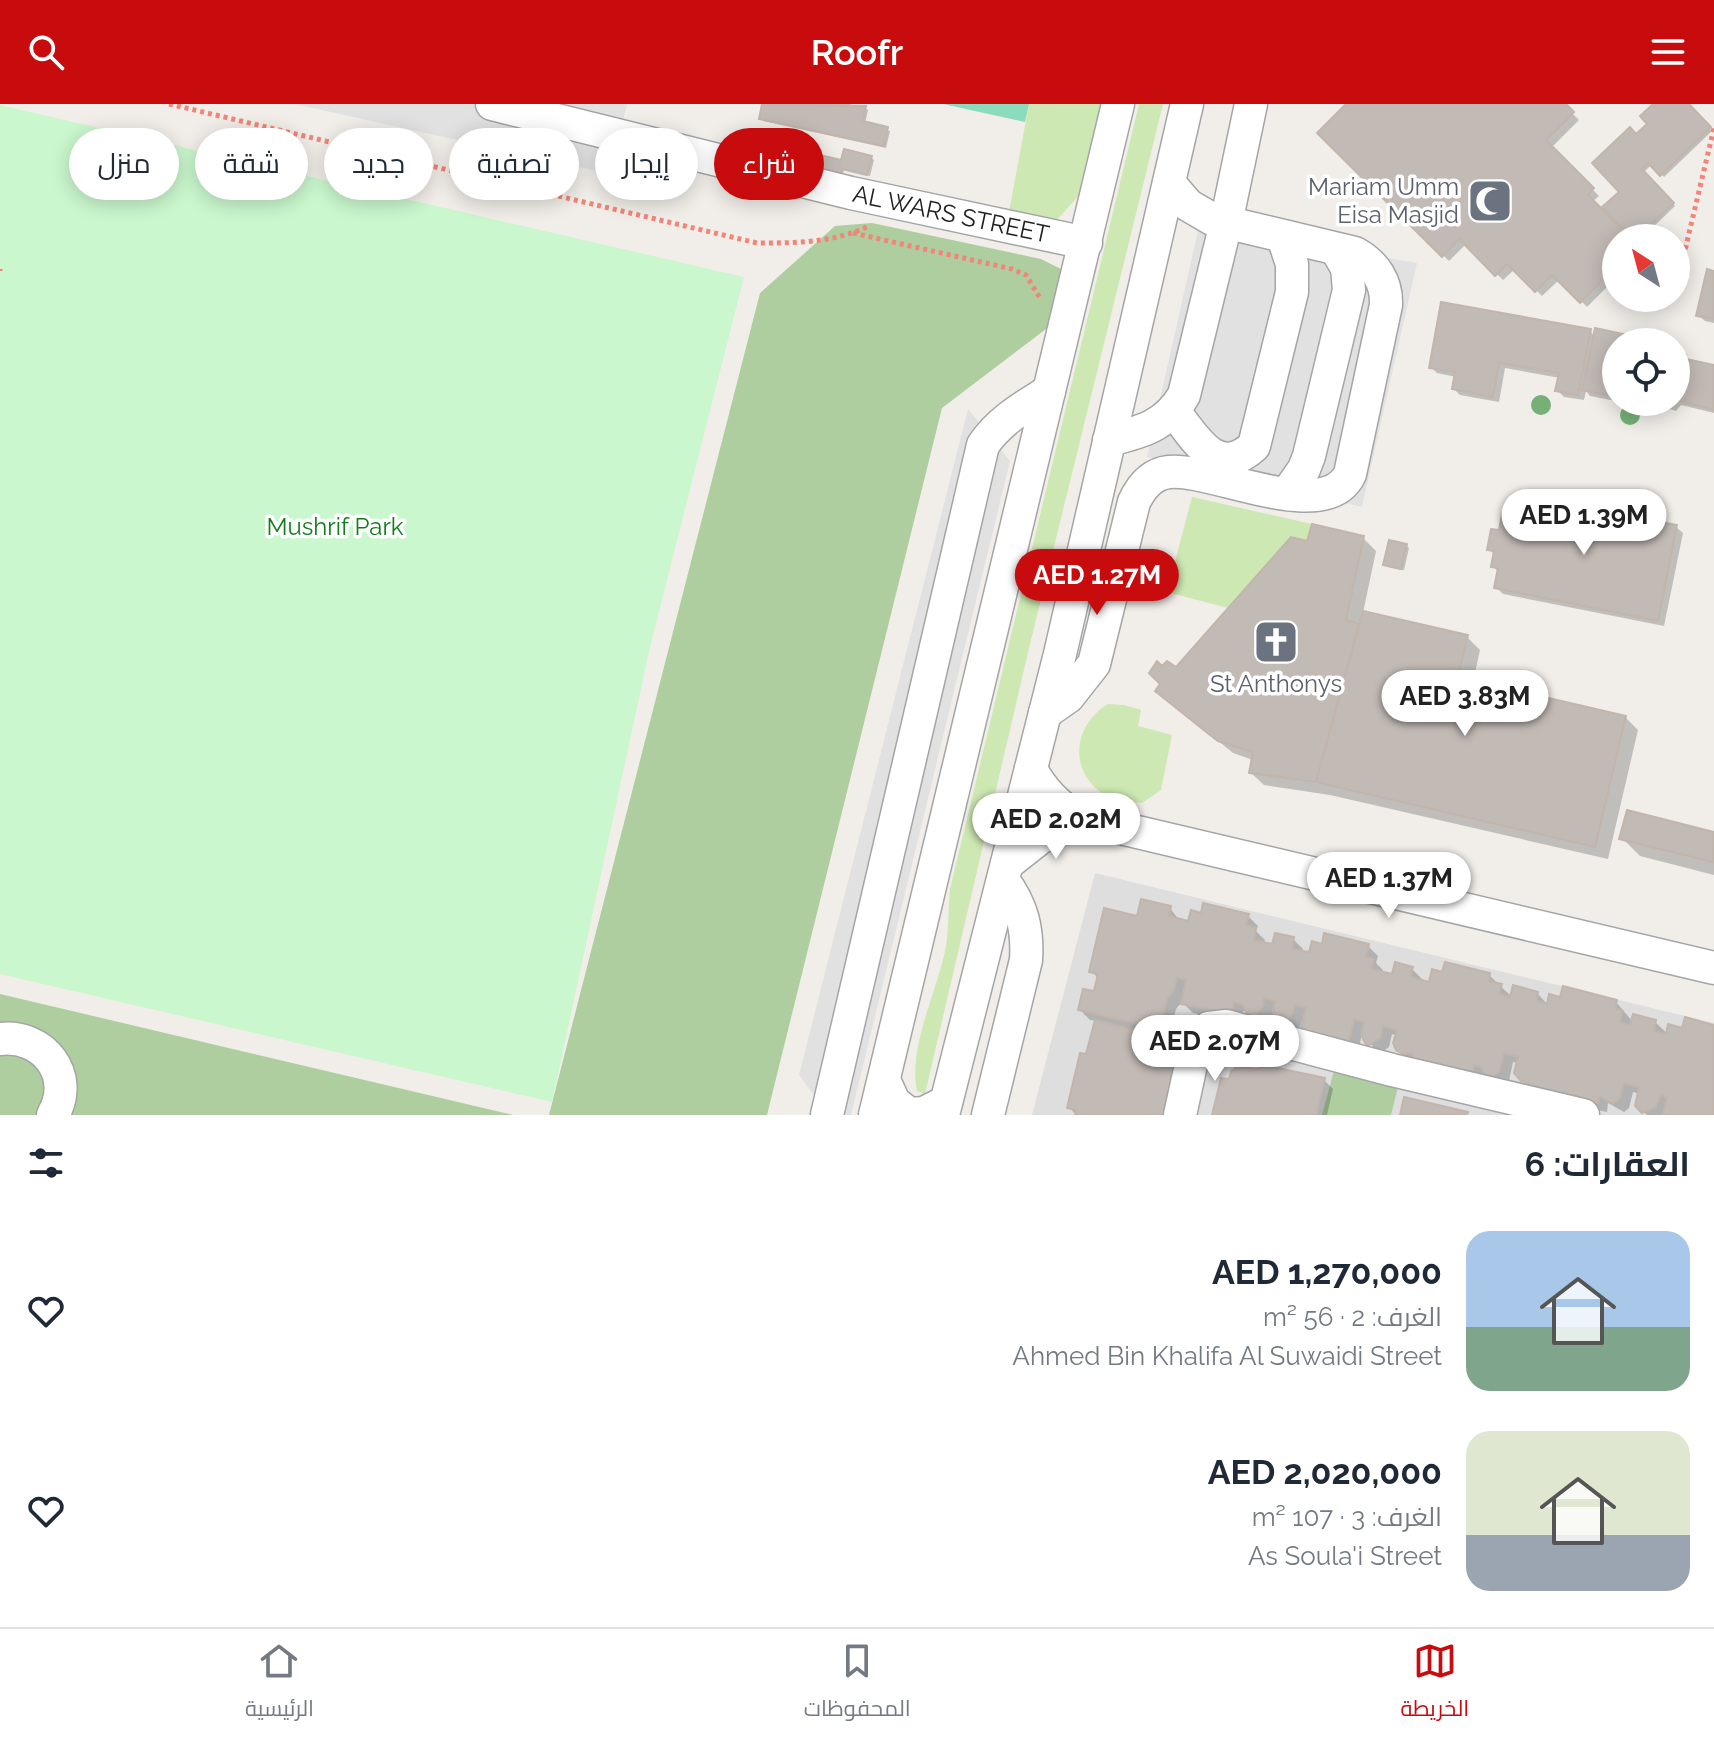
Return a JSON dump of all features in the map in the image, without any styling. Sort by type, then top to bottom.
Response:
[{"type":"street","name":"AL WARS STREET","points":[[492,104],[914,206],[1086,243]]},
{"type":"street","points":[[875,1115],[1118,104]]},
{"type":"street","points":[[884,1080],[894,1102],[909,1114],[944,1109],[1045,713],[1187,104]]},
{"type":"street","points":[[1109,440],[1150,429],[1174,411],[1187,386],[1251,104]]},
{"type":"street","points":[[1045,713],[1068,697],[1094,664],[1134,502],[1150,479],[1160,474],[1180,472],[1245,487],[1326,495],[1347,481],[1386,305],[1384,284],[1372,266],[1355,253],[1226,223],[1199,213],[1177,195],[1169,183]]},
{"type":"street","points":[[1174,411],[1212,455],[1235,459],[1254,446],[1292,292],[1292,264],[1283,237]]},
{"type":"street","points":[[1288,492],[1309,456],[1349,290],[1347,268],[1336,249]]},
{"type":"street","points":[[827,1115],[983,445],[994,429],[1012,414],[1049,391]]},
{"type":"street","points":[[1031,769],[1055,802],[1078,818],[1714,968]]},
{"type":"street","points":[[1005,872],[1040,838],[1078,818]]},
{"type":"street","points":[[988,1115],[1026,960],[1027,943],[1021,909],[1005,872]]},
{"type":"street","points":[[1180,1115],[1196,1042],[1209,1028],[1226,1026],[1517,1108],[1583,1115]]},
{"type":"street","points":[[0,1039],[20,1038],[37,1044],[50,1056],[59,1072],[61,1089],[53,1115]]},
{"type":"path","points":[[169,104],[757,243],[811,242],[853,233],[914,206]]},
{"type":"path","points":[[1690,229],[1714,128]]},
{"type":"path","points":[[853,233],[1012,269],[1026,275],[1041,299]]},
{"type":"shaded area","points":[[295,104],[627,104],[621,128],[595,128],[595,171],[579,167],[579,128],[449,128],[449,138],[433,135],[433,128],[403,128]]},
{"type":"shaded area","points":[[1199,226],[1417,263],[1362,507],[1147,457]]},
{"type":"shaded area","points":[[968,409],[1010,461],[851,1115],[829,1115],[799,1075]]},
{"type":"shaded area","points":[[1095,873],[1714,1023],[1714,1115],[1032,1115]]},
{"type":"green space","points":[[943,104],[1029,104],[1025,122]]},
{"type":"green space","points":[[1029,104],[1102,104],[1082,192],[1055,222],[1009,212]]},
{"type":"green space","points":[[1139,104],[1163,104],[1030,644],[925,1094],[917,1091],[916,1057],[945,951],[950,889]]},
{"type":"green space","name":"Mushrif Park","points":[[0,105],[99,128],[69,128],[69,200],[179,200],[179,146],[195,150],[195,200],[308,200],[308,176],[324,180],[324,200],[411,200],[744,277],[650,647],[552,1102],[0,974]]},
{"type":"green space","points":[[872,223],[1041,259],[1067,272],[1050,326],[942,408],[767,1115],[549,1115],[760,293],[835,226]]},
{"type":"green space","points":[[1192,497],[1312,524],[1307,541],[1291,537],[1228,608],[1167,592]]},
{"type":"green space","points":[[1108,704],[1141,710],[1138,726],[1172,735],[1161,790],[1142,803],[1119,800],[1102,793],[1082,769],[1080,745],[1083,733],[1097,712]]},
{"type":"green space","points":[[0,994],[513,1115],[0,1115]]},
{"type":"green space","points":[[1335,1067],[1399,1083],[1391,1115],[1322,1115]]},
{"type":"building","points":[[762,104],[866,106],[863,121],[888,127],[884,146],[824,133],[824,128],[801,128],[759,119]]},
{"type":"building","name":"Mariam Umm Eisa Masjid","points":[[1346,104],[1566,104],[1574,112],[1546,140],[1594,188],[1588,195],[1617,224],[1602,224],[1602,280],[1580,303],[1552,275],[1535,292],[1507,264],[1495,276],[1459,239],[1442,257],[1317,133]]},
{"type":"building","points":[[1653,104],[1689,104],[1711,127],[1660,176],[1648,163],[1642,169],[1674,203],[1652,224],[1618,224],[1602,207],[1619,192],[1592,163],[1630,127],[1636,134],[1647,124],[1640,116]]},
{"type":"building","points":[[844,149],[872,156],[867,175],[842,169],[840,177],[824,173],[824,156],[841,160]]},
{"type":"building","points":[[1707,269],[1714,271],[1714,319],[1696,316]]},
{"type":"building","points":[[1441,302],[1591,329],[1578,395],[1555,391],[1559,373],[1499,363],[1493,397],[1452,389],[1455,372],[1429,368]]},
{"type":"building","points":[[1595,328],[1602,329],[1602,394],[1582,390]]},
{"type":"building","points":[[1690,360],[1714,365],[1714,410],[1690,404]]},
{"type":"building","points":[[1521,494],[1677,525],[1658,621],[1494,588],[1498,568],[1491,567],[1494,551],[1487,550],[1491,529],[1499,530],[1502,514],[1516,516]]},
{"type":"building","name":"St Anthonys","points":[[1312,524],[1364,536],[1346,620],[1359,624],[1316,782],[1249,773],[1253,752],[1218,741],[1210,735],[1155,691],[1160,684],[1149,673],[1157,661],[1162,666],[1167,661],[1176,667],[1291,537],[1307,541]]},
{"type":"building","points":[[1389,540],[1407,544],[1401,569],[1383,565]]},
{"type":"building","points":[[1363,611],[1468,635],[1458,677],[1626,716],[1595,847],[1316,782]]},
{"type":"building","points":[[1627,810],[1714,832],[1713,862],[1619,839]]},
{"type":"building","points":[[1141,899],[1171,906],[1169,916],[1188,921],[1191,910],[1201,913],[1203,903],[1249,914],[1246,925],[1256,928],[1254,940],[1272,944],[1275,933],[1294,937],[1292,949],[1309,952],[1312,941],[1322,944],[1324,933],[1369,944],[1366,957],[1374,959],[1371,969],[1392,974],[1395,962],[1413,967],[1410,977],[1429,982],[1432,969],[1442,972],[1445,962],[1490,973],[1489,981],[1502,984],[1499,994],[1510,997],[1513,985],[1538,992],[1536,1001],[1547,1004],[1549,994],[1560,997],[1563,986],[1617,1000],[1615,1008],[1623,1011],[1620,1022],[1630,1025],[1633,1014],[1656,1020],[1654,1031],[1666,1034],[1668,1024],[1682,1028],[1685,1017],[1714,1025],[1714,1115],[1663,1115],[1667,1097],[1661,1095],[1655,1108],[1642,1113],[1635,1106],[1639,1087],[1624,1083],[1620,1098],[1613,1104],[1599,1096],[1598,1103],[1528,1089],[1529,1083],[1521,1081],[1514,1073],[1518,1057],[1504,1053],[1499,1072],[1493,1076],[1484,1074],[1481,1067],[1474,1065],[1472,1073],[1414,1061],[1412,1053],[1403,1054],[1396,1050],[1393,1043],[1397,1030],[1383,1026],[1380,1038],[1367,1046],[1361,1035],[1364,1022],[1354,1019],[1348,1044],[1300,1033],[1306,1008],[1295,1005],[1289,1023],[1280,1026],[1273,1014],[1275,1001],[1264,998],[1263,1007],[1255,1014],[1247,1014],[1243,1004],[1234,1002],[1231,1014],[1181,1004],[1186,980],[1177,978],[1174,990],[1167,999],[1160,1029],[1078,1010],[1083,989],[1094,991],[1098,974],[1089,972],[1104,908],[1137,916]]},
{"type":"building","points":[[1095,1020],[1163,1037],[1160,1046],[1177,1050],[1184,1057],[1173,1115],[1075,1115],[1076,1110],[1067,1108],[1080,1053],[1086,1054]]},
{"type":"building","points":[[1259,1064],[1325,1078],[1316,1115],[1212,1115],[1221,1078],[1229,1079],[1231,1071],[1237,1067],[1259,1069]]},
{"type":"building","points":[[1404,1097],[1468,1112],[1467,1115],[1400,1115]]},
{"type":"place","name":"Mariam Umm Eisa Masjid","points":[[1490,201]]},
{"type":"place","name":"St Anthonys","points":[[1276,642]]}]
